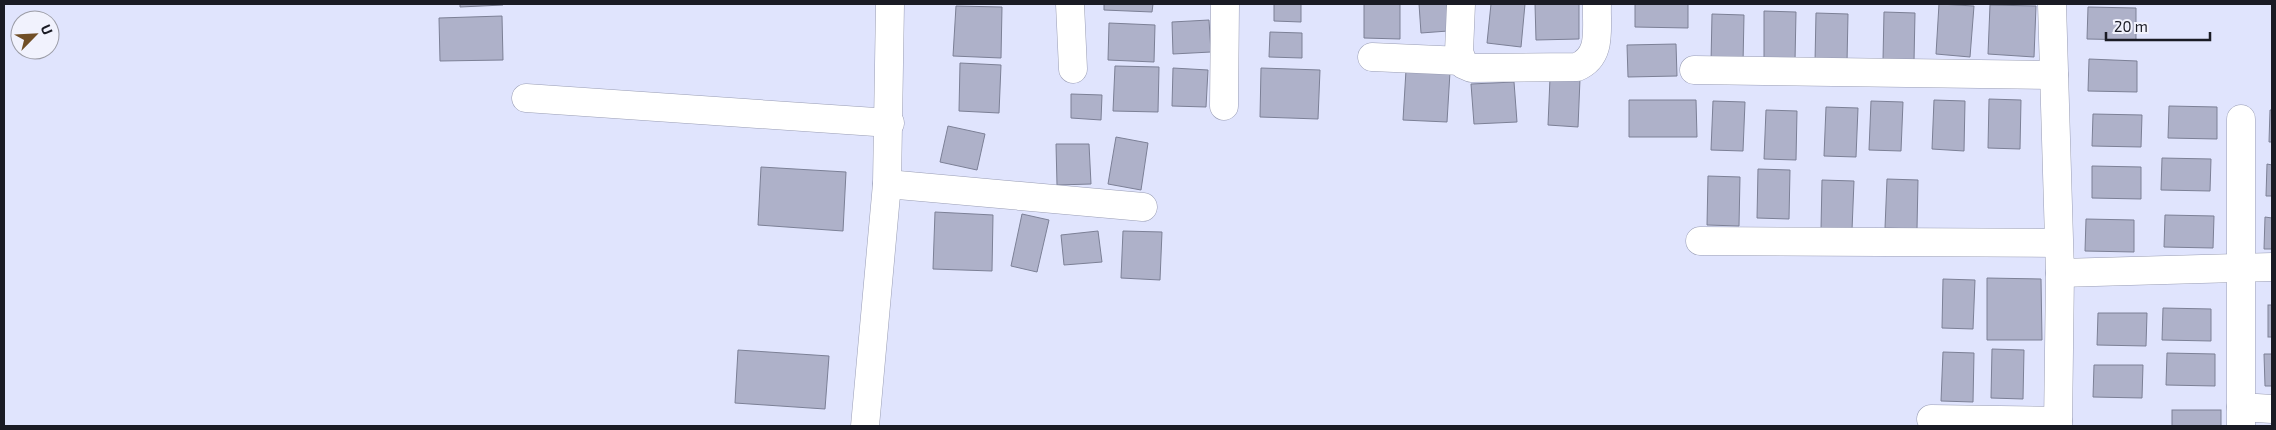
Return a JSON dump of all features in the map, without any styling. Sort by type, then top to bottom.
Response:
[{"type":"street","points":[[865,426],[887,184],[890,123],[890,4]]},
{"type":"street","points":[[1070,4],[1073,69]]},
{"type":"street","points":[[1224,106],[1225,4]]},
{"type":"street","points":[[1461,4],[1459,52],[1466,68],[1577,67],[1590,59],[1596,50],[1597,4]]},
{"type":"street","points":[[1931,419],[2058,424],[2060,273],[2052,4]]},
{"type":"street","points":[[1372,57],[1462,61]]},
{"type":"street","points":[[1694,70],[2054,75]]},
{"type":"street","points":[[526,98],[890,123]]},
{"type":"street","points":[[2241,119],[2241,417],[2272,409]]},
{"type":"street","points":[[887,184],[1143,207]]},
{"type":"street","points":[[1700,241],[2058,243]]},
{"type":"street","points":[[2060,273],[2272,267]]},
{"type":"building","points":[[460,4],[502,4],[503,5],[460,7]]},
{"type":"building","points":[[1104,4],[1153,4],[1152,12],[1104,10]]},
{"type":"building","points":[[1274,4],[1301,4],[1301,22],[1274,21]]},
{"type":"building","points":[[1364,4],[1400,4],[1400,39],[1364,38]]},
{"type":"building","points":[[1419,4],[1447,4],[1448,31],[1421,33]]},
{"type":"building","points":[[1491,4],[1525,4],[1521,47],[1487,43]]},
{"type":"building","points":[[1535,4],[1579,4],[1579,39],[1536,40]]},
{"type":"building","points":[[1635,4],[1688,4],[1688,28],[1635,27]]},
{"type":"building","points":[[1939,4],[1974,6],[1970,57],[1936,54]]},
{"type":"building","points":[[1990,5],[2036,6],[2034,57],[1988,54]]},
{"type":"building","points":[[956,6],[1002,7],[1001,58],[953,56]]},
{"type":"building","points":[[2088,7],[2136,8],[2136,40],[2087,39]]},
{"type":"building","points":[[1764,11],[1796,12],[1795,61],[1764,60]]},
{"type":"building","points":[[1884,12],[1915,13],[1914,61],[1883,60]]},
{"type":"building","points":[[1816,13],[1848,14],[1847,63],[1815,62]]},
{"type":"building","points":[[1712,14],[1744,15],[1743,64],[1711,63]]},
{"type":"building","points":[[502,16],[503,60],[440,61],[439,18]]},
{"type":"building","points":[[1209,20],[1211,52],[1173,54],[1172,22]]},
{"type":"building","points":[[1109,23],[1155,25],[1154,62],[1108,60]]},
{"type":"building","points":[[1270,32],[1302,33],[1302,58],[1269,57]]},
{"type":"building","points":[[1676,44],[1677,76],[1628,77],[1627,45]]},
{"type":"building","points":[[2089,59],[2137,61],[2137,92],[2088,91]]},
{"type":"building","points":[[960,63],[1001,65],[999,113],[959,111]]},
{"type":"building","points":[[1115,66],[1159,67],[1158,112],[1113,111]]},
{"type":"building","points":[[1173,68],[1208,70],[1206,107],[1172,106]]},
{"type":"building","points":[[1261,68],[1320,70],[1318,119],[1260,117]]},
{"type":"building","points":[[1406,70],[1450,72],[1447,122],[1403,120]]},
{"type":"building","points":[[1550,78],[1580,79],[1578,127],[1548,125]]},
{"type":"building","points":[[1514,82],[1517,122],[1474,124],[1471,84]]},
{"type":"building","points":[[1071,94],[1102,95],[1101,120],[1071,118]]},
{"type":"building","points":[[1989,99],[2021,100],[2020,149],[1988,148]]},
{"type":"building","points":[[1629,100],[1696,100],[1697,137],[1629,137]]},
{"type":"building","points":[[1934,100],[1965,101],[1964,151],[1932,149]]},
{"type":"building","points":[[1713,101],[1745,102],[1743,151],[1711,150]]},
{"type":"building","points":[[1871,101],[1903,102],[1901,151],[1869,150]]},
{"type":"building","points":[[2169,106],[2217,107],[2217,139],[2168,138]]},
{"type":"building","points":[[1826,107],[1858,108],[1856,157],[1824,156]]},
{"type":"building","points":[[1766,110],[1797,111],[1796,160],[1764,159]]},
{"type":"building","points":[[2270,110],[2272,110],[2272,142],[2269,142]]},
{"type":"building","points":[[2093,114],[2142,115],[2141,147],[2092,146]]},
{"type":"building","points":[[948,126],[985,134],[977,170],[940,162]]},
{"type":"building","points":[[1116,137],[1148,143],[1141,190],[1108,184]]},
{"type":"building","points":[[1056,144],[1089,144],[1091,184],[1057,185]]},
{"type":"building","points":[[2162,158],[2211,159],[2210,191],[2161,190]]},
{"type":"building","points":[[2267,164],[2272,165],[2272,196],[2266,196]]},
{"type":"building","points":[[2092,166],[2141,167],[2141,199],[2092,198]]},
{"type":"building","points":[[761,167],[846,172],[843,231],[758,225]]},
{"type":"building","points":[[1758,169],[1790,170],[1789,219],[1757,218]]},
{"type":"building","points":[[1708,176],[1740,177],[1739,226],[1707,225]]},
{"type":"building","points":[[1887,179],[1918,180],[1917,229],[1885,228]]},
{"type":"building","points":[[1822,180],[1854,181],[1852,230],[1821,229]]},
{"type":"building","points":[[935,212],[993,215],[992,271],[933,269]]},
{"type":"building","points":[[1022,214],[1049,220],[1037,272],[1011,266]]},
{"type":"building","points":[[2165,215],[2214,216],[2213,248],[2164,247]]},
{"type":"building","points":[[2265,217],[2272,218],[2272,249],[2264,249]]},
{"type":"building","points":[[2086,219],[2134,220],[2134,252],[2085,251]]},
{"type":"building","points":[[1098,231],[1102,262],[1064,265],[1061,235]]},
{"type":"building","points":[[1123,231],[1162,232],[1160,280],[1121,278]]},
{"type":"building","points":[[1987,278],[2041,279],[2042,340],[1987,340]]},
{"type":"building","points":[[1943,279],[1975,280],[1973,329],[1942,328]]},
{"type":"building","points":[[2268,305],[2272,305],[2272,337],[2268,337]]},
{"type":"building","points":[[2163,308],[2211,309],[2211,341],[2162,340]]},
{"type":"building","points":[[2098,313],[2147,313],[2146,346],[2097,345]]},
{"type":"building","points":[[1992,349],[2024,350],[2023,399],[1991,398]]},
{"type":"building","points":[[738,350],[829,356],[825,409],[735,403]]},
{"type":"building","points":[[1943,352],[1974,353],[1973,402],[1941,401]]},
{"type":"building","points":[[2167,353],[2215,354],[2215,386],[2166,385]]},
{"type":"building","points":[[2264,354],[2272,354],[2272,386],[2265,386]]},
{"type":"building","points":[[2094,365],[2143,365],[2142,398],[2093,397]]},
{"type":"building","points":[[2172,410],[2221,410],[2221,426],[2172,426]]}]
